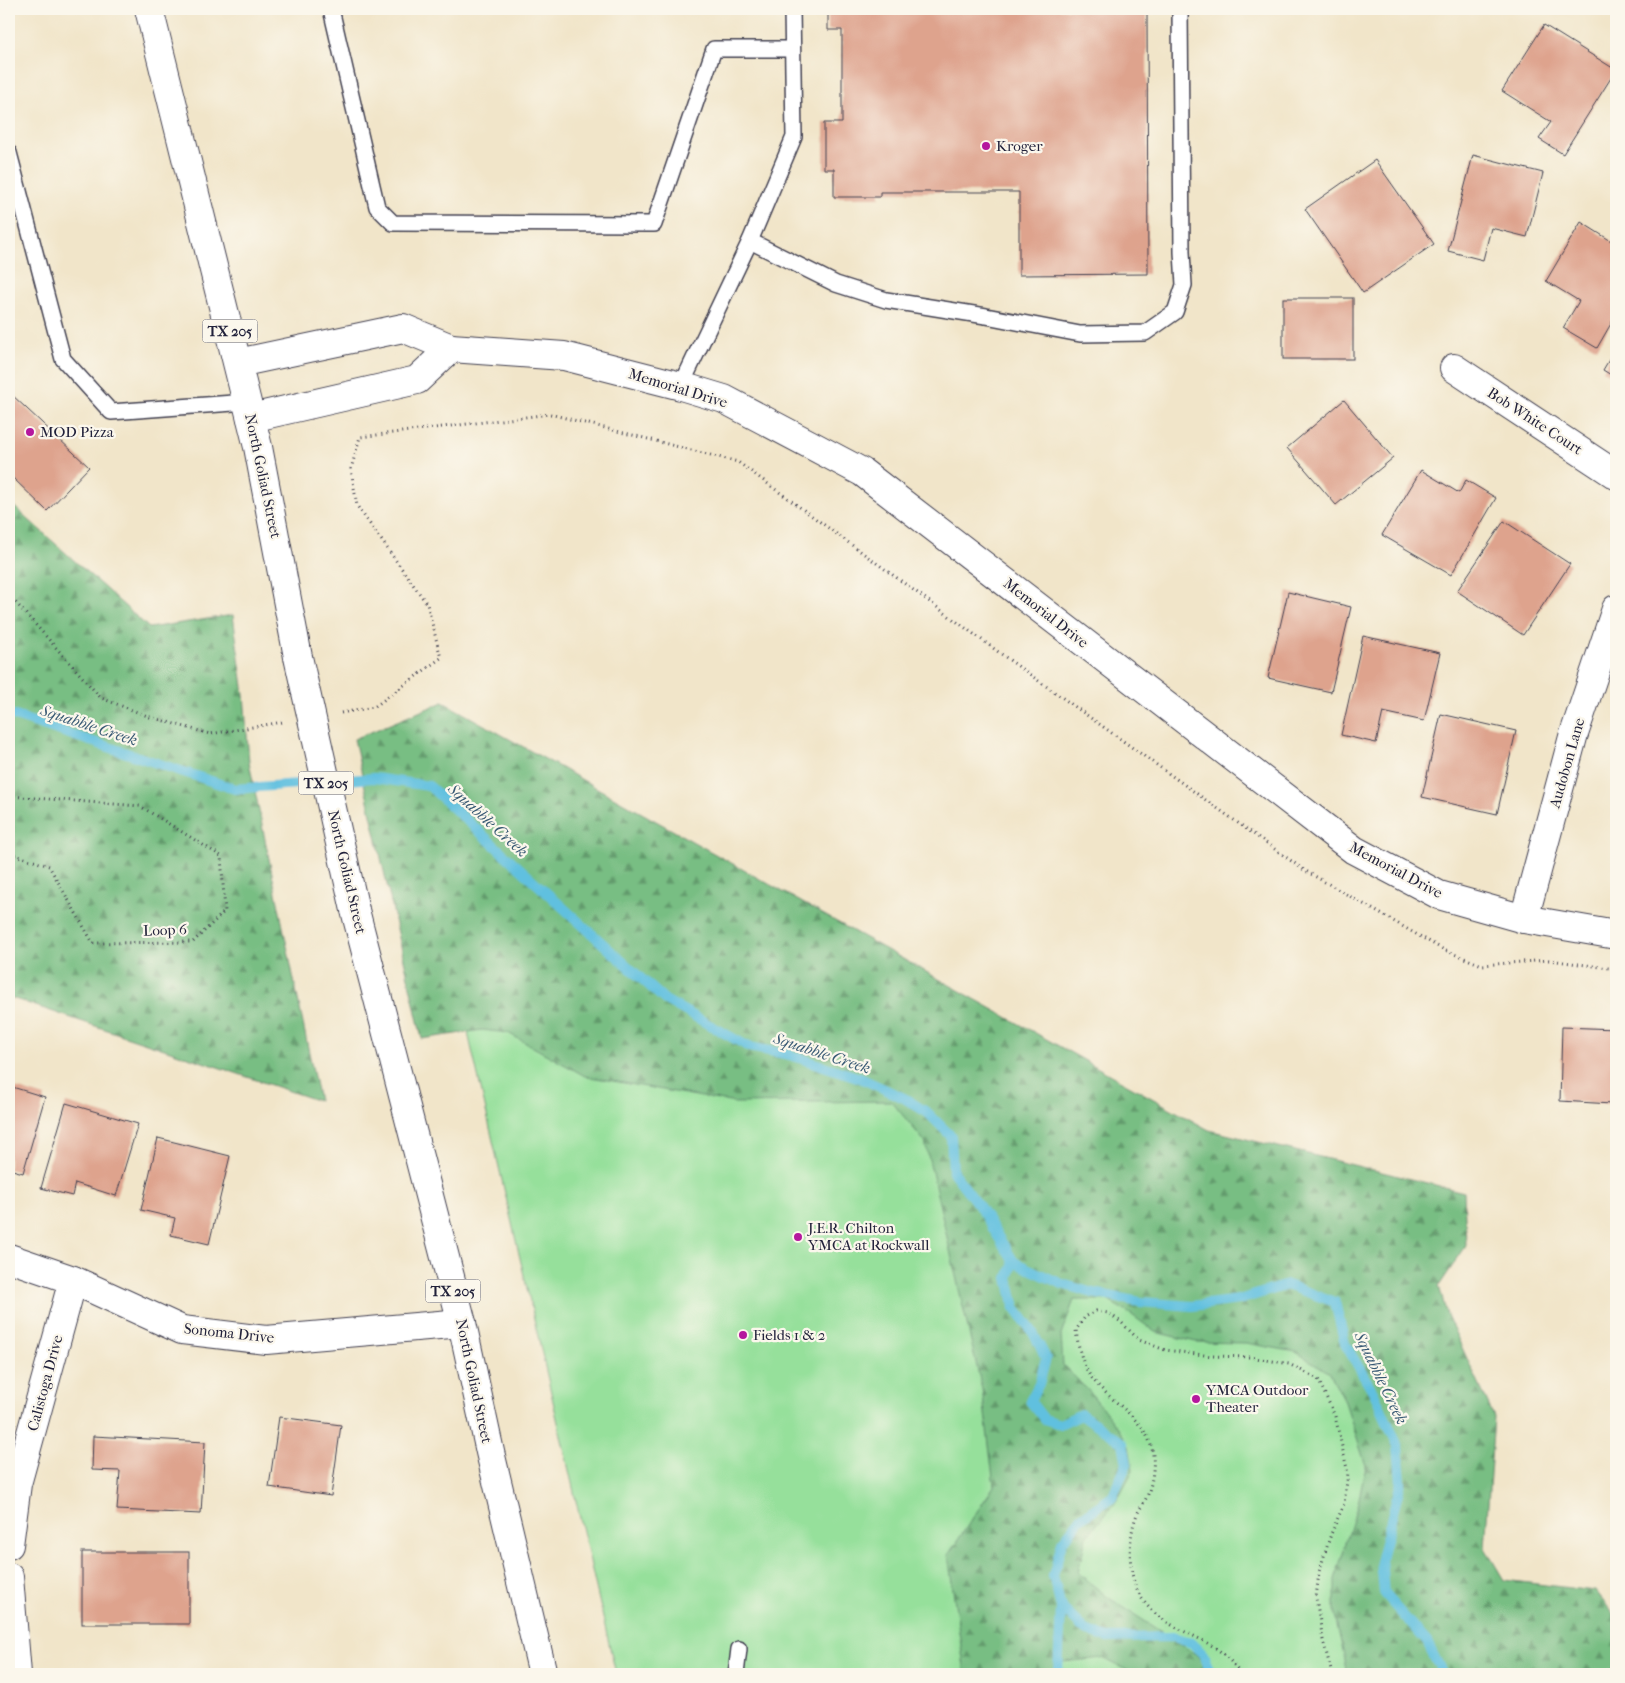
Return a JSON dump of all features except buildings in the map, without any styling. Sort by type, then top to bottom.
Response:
[{"type":"street","name":"North Goliad Street","points":[[149,9],[258,447],[298,656],[355,910],[462,1323],[490,1452],[543,1674]]},
{"type":"street","name":"Memorial Drive","points":[[238,363],[404,328],[451,348],[564,356],[724,399],[862,472],[1354,850],[1439,895],[1524,919],[1616,935]]},
{"type":"street","points":[[249,410],[417,380],[451,348]]},
{"type":"street","name":"Bob White Court","points":[[1454,368],[1616,475]]},
{"type":"street","name":"Audobon Lane","points":[[1524,919],[1573,737],[1616,609]]},
{"type":"street","name":"Sonoma Drive","points":[[9,1258],[73,1280],[182,1330],[266,1340],[462,1323]]},
{"type":"street","name":"Calistoga Drive","points":[[9,1545],[17,1484],[73,1280]]},
{"type":"street","points":[[9,1577],[16,1674]]},
{"type":"lane","points":[[331,9],[377,207],[393,223],[654,224],[714,49],[792,49]]},
{"type":"lane","points":[[681,386],[750,241],[794,137],[792,9]]},
{"type":"lane","points":[[750,241],[836,284],[886,300],[986,316],[1080,334],[1145,333],[1174,312],[1184,284],[1180,9]]},
{"type":"lane","points":[[9,153],[16,207],[63,359],[111,412],[249,410]]},
{"type":"lane","points":[[736,1674],[739,1649]]},
{"type":"path","points":[[335,714],[374,708],[441,658],[427,604],[357,506],[352,469],[360,437],[550,414],[738,462],[1008,659],[1304,870],[1444,950],[1482,965],[1549,960],[1616,968]]},
{"type":"path","points":[[9,595],[101,698],[150,717],[210,734],[287,721]]},
{"type":"path","name":"Loop 6","points":[[9,796],[140,806],[221,856],[225,911],[193,942],[92,943],[49,866],[9,853]]},
{"type":"path","points":[[1240,1674],[1232,1662],[1214,1647],[1178,1630],[1161,1618],[1139,1593],[1132,1576],[1130,1551],[1135,1518],[1148,1493],[1154,1466],[1152,1449],[1144,1428],[1090,1376],[1078,1347],[1076,1330],[1085,1317],[1096,1310],[1108,1313],[1121,1322],[1139,1340],[1165,1350],[1212,1356],[1250,1357],[1289,1364],[1318,1379],[1334,1416],[1348,1474],[1344,1504],[1331,1534],[1319,1572],[1316,1598],[1323,1640],[1332,1674]]},
{"type":"green space","points":[[9,502],[149,628],[233,615],[244,694],[249,762],[319,1101],[9,997]]},
{"type":"green space","points":[[443,702],[1209,1130],[1464,1192],[1466,1246],[1439,1286],[1447,1315],[1494,1417],[1485,1548],[1504,1580],[1595,1591],[1616,1617],[1616,1674],[1348,1674],[1335,1616],[1335,1579],[1358,1503],[1366,1466],[1345,1402],[1330,1373],[1296,1352],[1246,1343],[1196,1342],[1155,1332],[1107,1300],[1074,1300],[1061,1335],[1063,1365],[1089,1391],[1116,1425],[1129,1446],[1133,1470],[1114,1505],[1086,1537],[1078,1573],[1109,1598],[1197,1655],[1211,1674],[1134,1674],[1103,1658],[1062,1662],[1056,1674],[965,1674],[948,1555],[994,1486],[982,1389],[925,1142],[891,1101],[735,1103],[585,1076],[508,1033],[482,1030],[422,1039],[354,739]]},
{"type":"green space","name":"J.E.R. Chilton YMCA at Rockwall","points":[[411,786],[926,1099],[1321,1294],[1387,1475],[1388,1674],[616,1674]]},
{"type":"waterway","name":"Squabble Creek","points":[[9,714],[235,789],[374,778],[429,786],[665,1000],[749,1047],[790,1055],[860,1078],[904,1098],[928,1113],[951,1136],[953,1172],[979,1206],[1014,1262],[1062,1284],[1093,1293],[1140,1302],[1192,1306],[1239,1300],[1287,1285],[1335,1302],[1345,1344],[1374,1393],[1398,1446],[1401,1482],[1381,1558],[1384,1594],[1427,1642],[1443,1674]]},
{"type":"waterway","points":[[1014,1262],[1008,1278],[1015,1308],[1032,1331],[1046,1358],[1039,1384],[1030,1401],[1044,1419],[1060,1424],[1081,1414],[1123,1443],[1127,1464],[1112,1497],[1081,1518],[1062,1542],[1053,1576],[1061,1607],[1085,1630],[1107,1638],[1173,1637],[1192,1643],[1203,1654],[1211,1674]]},
{"type":"waterway","points":[[1058,1674],[1061,1607]]},
{"type":"place","name":"Kroger","points":[[986,146]]},
{"type":"place","name":"MOD Pizza","points":[[30,432]]},
{"type":"place","name":"J.E.R. Chilton YMCA at Rockwall","points":[[798,1237]]},
{"type":"place","name":"Fields 1 & 2","points":[[743,1335]]},
{"type":"place","name":"YMCA Outdoor Theater","points":[[1196,1399]]}]
